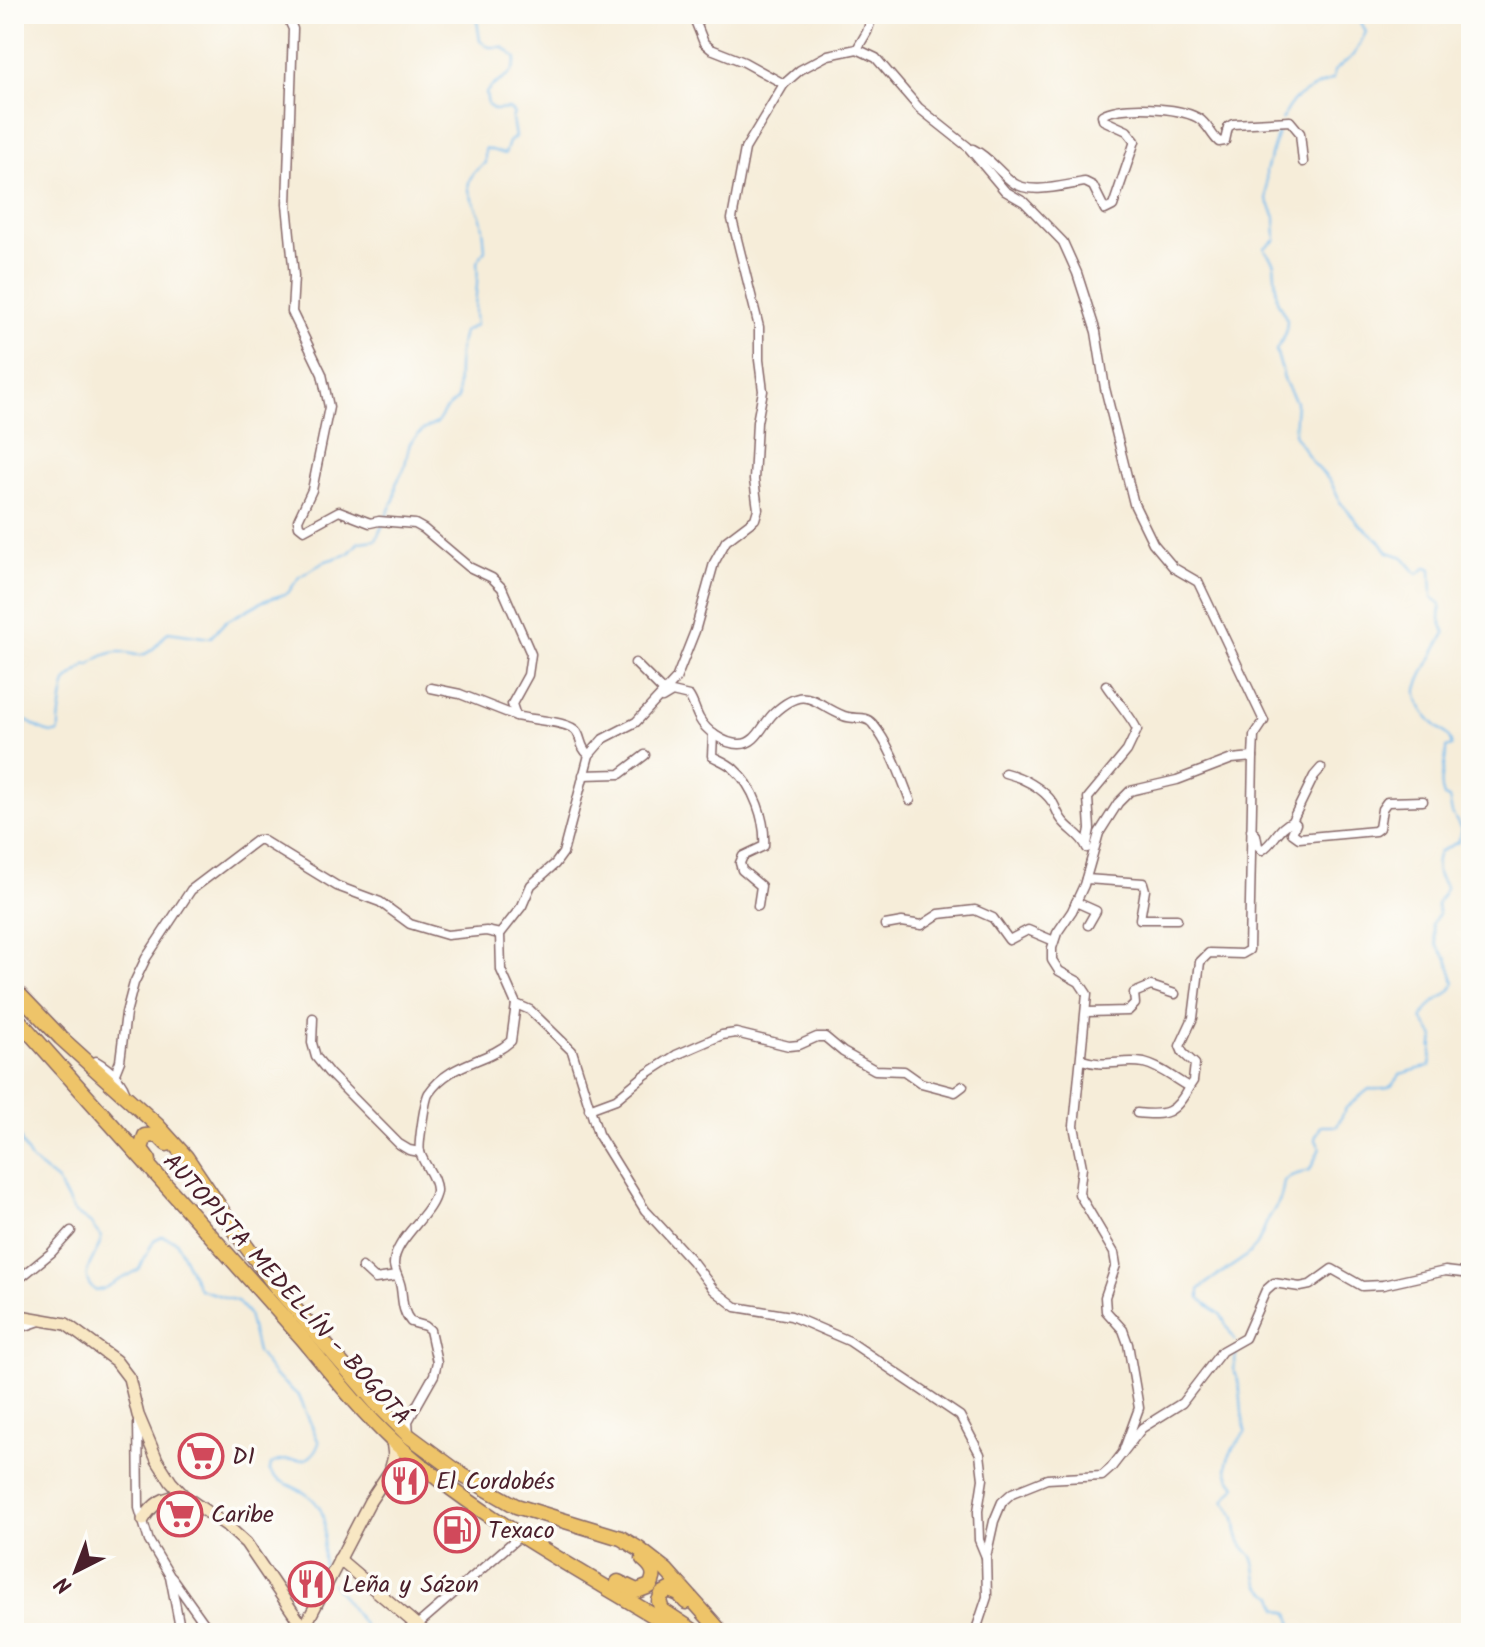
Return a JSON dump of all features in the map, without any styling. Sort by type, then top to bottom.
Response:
[{"type":"highway","name":"AUTOPISTA MEDELLÍN - BOGOTÁ","points":[[14,989],[40,1018],[186,1157],[277,1288],[375,1402],[409,1436],[488,1492],[516,1506],[621,1538],[654,1558],[720,1633]]},
{"type":"highway","name":"AUTOPISTA MEDELLÍN - BOGOTÁ","points":[[14,1015],[303,1339],[347,1394],[392,1440],[422,1466],[521,1534],[682,1633]]},
{"type":"highway","points":[[177,1200],[173,1187],[141,1149],[142,1139],[149,1134],[162,1138],[202,1190],[214,1197]]},
{"type":"highway","points":[[559,1521],[568,1530],[635,1554],[652,1566],[654,1577],[646,1588],[635,1591],[587,1567],[570,1564]]},
{"type":"highway","points":[[697,1633],[662,1610],[659,1601],[664,1593],[674,1591],[679,1594],[720,1633]]},
{"type":"main road","points":[[14,1315],[45,1319],[75,1329],[116,1361],[132,1387],[138,1415],[163,1470],[184,1496],[246,1543],[304,1631]]},
{"type":"main road","points":[[304,1631],[370,1501],[390,1471],[394,1456],[392,1440]]},
{"type":"main road","points":[[390,1471],[405,1466],[422,1466]]},
{"type":"main road","points":[[143,1520],[164,1498],[184,1496]]},
{"type":"main road","points":[[339,1559],[421,1629]]},
{"type":"street","points":[[286,14],[293,29],[287,204],[294,276],[292,312],[322,374],[329,407],[312,490],[298,524],[301,529],[307,529],[339,511],[363,522],[406,522],[424,529],[469,567],[492,578],[502,588],[531,654],[528,675],[512,704],[516,716]]},
{"type":"street","points":[[687,14],[694,18],[704,43],[711,49],[744,62],[784,84]]},
{"type":"street","points":[[857,49],[873,14]]},
{"type":"street","points":[[409,1436],[408,1421],[434,1375],[437,1362],[430,1330],[411,1322],[403,1310],[394,1260],[436,1192],[420,1152],[427,1095],[455,1070],[501,1049],[511,1041],[516,1004],[501,970],[500,934],[518,913],[531,885],[563,853],[589,755],[603,739],[636,722],[676,679],[714,563],[726,541],[755,519],[758,509],[754,480],[757,422],[763,391],[759,327],[732,219],[745,149],[784,84],[800,70],[828,55],[857,49],[876,58],[894,75],[919,108],[968,147],[1005,191],[1024,202],[1064,245],[1077,273],[1096,332],[1105,388],[1134,504],[1147,536],[1174,568],[1198,582],[1264,721],[1254,736],[1249,950],[1242,954],[1209,953],[1200,962],[1193,1018],[1180,1046],[1195,1064],[1193,1081],[1180,1104],[1168,1113],[1157,1116],[1137,1113]]},
{"type":"street","points":[[968,147],[986,155],[1012,183],[1025,188],[1085,182],[1093,186],[1103,208],[1109,210],[1135,141],[1127,131],[1103,120],[1102,115],[1111,110],[1132,107],[1197,118],[1219,142],[1225,141],[1228,127],[1233,124],[1290,121],[1300,133],[1303,162]]},
{"type":"street","points":[[635,663],[664,692]]},
{"type":"street","points":[[1087,844],[1090,829],[1086,806],[1089,795],[1127,751],[1137,730],[1135,722],[1121,709],[1106,685]]},
{"type":"street","points":[[431,688],[460,694],[516,716],[540,722],[558,722],[573,728],[577,731],[583,750],[589,755]]},
{"type":"street","points":[[655,702],[672,692],[689,696],[699,719],[713,734],[738,745],[747,743],[774,713],[798,697],[810,697],[845,717],[865,718],[871,722],[893,758],[910,800]]},
{"type":"street","points":[[713,734],[712,756],[736,770],[746,781],[763,820],[764,846],[743,856],[740,863],[742,870],[761,886],[758,906]]},
{"type":"street","points":[[583,775],[620,774],[645,755]]},
{"type":"street","points":[[1124,1449],[1139,1408],[1123,1330],[1106,1311],[1105,1297],[1116,1265],[1114,1253],[1079,1194],[1082,1167],[1074,1126],[1087,994],[1079,982],[1059,971],[1052,960],[1054,941],[1086,879],[1099,833],[1118,803],[1130,791],[1177,780],[1232,759],[1253,757]]},
{"type":"street","points":[[1251,830],[1256,835],[1259,848],[1264,850],[1277,831],[1292,821],[1321,768]]},
{"type":"street","points":[[1005,773],[1043,792],[1063,822],[1087,844],[1091,854]]},
{"type":"street","points":[[1292,821],[1295,823],[1292,831],[1297,838],[1375,831],[1380,827],[1382,809],[1387,802],[1423,801]]},
{"type":"street","points":[[114,1076],[120,1061],[126,1013],[134,983],[146,958],[191,890],[257,840],[262,840],[346,890],[380,902],[410,924],[447,935],[486,931],[500,934]]},
{"type":"street","points":[[1086,879],[1143,883],[1145,890],[1140,919],[1177,919]]},
{"type":"street","points":[[1076,902],[1096,911],[1088,925]]},
{"type":"street","points":[[885,925],[902,922],[922,925],[939,914],[972,910],[993,918],[1009,940],[1028,930],[1054,941]]},
{"type":"street","points":[[1087,1012],[1128,1011],[1135,1004],[1134,993],[1151,986],[1175,994]]},
{"type":"street","points":[[516,1004],[530,1010],[572,1051],[598,1134],[645,1210],[724,1300],[750,1311],[801,1319],[849,1341],[960,1416],[980,1454],[983,1479],[978,1511],[979,1540],[986,1557]]},
{"type":"street","points":[[313,1018],[312,1043],[316,1057],[399,1144],[420,1152]]},
{"type":"street","points":[[589,1109],[616,1099],[676,1055],[722,1035],[736,1033],[789,1046],[825,1037],[843,1052],[875,1070],[904,1071],[921,1083],[955,1092],[963,1086]]},
{"type":"street","points":[[1082,1060],[1104,1065],[1146,1064],[1163,1070],[1189,1087]]},
{"type":"street","points":[[90,1064],[100,1063],[125,1087],[126,1097]]},
{"type":"street","points":[[14,1283],[51,1253],[71,1231]]},
{"type":"street","points":[[362,1267],[375,1279],[397,1276]]},
{"type":"street","points":[[975,1633],[987,1597],[986,1557],[1002,1502],[1012,1493],[1035,1482],[1057,1477],[1102,1476],[1142,1428],[1182,1403],[1222,1351],[1245,1338],[1266,1290],[1274,1283],[1300,1287],[1310,1285],[1332,1269],[1362,1286],[1383,1285],[1445,1271],[1471,1274]]},
{"type":"street","points":[[14,1330],[45,1319]]},
{"type":"street","points":[[138,1415],[139,1498],[143,1520],[156,1555],[211,1633]]},
{"type":"street","points":[[399,1633],[421,1629],[521,1534]]},
{"type":"street","points":[[170,1576],[181,1633]]},
{"type":"waterway","points":[[385,519],[395,497],[396,484],[404,469],[410,443],[423,430],[437,423],[445,410],[458,399],[461,340],[463,332],[476,325],[477,262],[485,250],[482,222],[470,195],[469,183],[476,170],[485,163],[485,148],[505,154],[509,142],[515,137],[514,113],[509,109],[494,110],[488,105],[486,93],[512,71],[516,58],[503,47],[489,47],[480,41],[476,14]]},
{"type":"waterway","points":[[1282,120],[1290,104],[1309,90],[1333,79],[1334,71],[1354,55],[1366,32],[1360,20],[1368,14]]},
{"type":"waterway","points":[[1235,1341],[1221,1315],[1199,1298],[1199,1290],[1256,1246],[1280,1200],[1284,1181],[1310,1170],[1320,1148],[1315,1138],[1321,1126],[1337,1126],[1346,1108],[1369,1089],[1388,1088],[1400,1074],[1430,1066],[1434,1037],[1422,1019],[1430,1006],[1448,993],[1455,983],[1447,959],[1437,946],[1432,923],[1439,914],[1437,904],[1446,888],[1438,875],[1436,862],[1439,852],[1458,842],[1461,829],[1452,813],[1449,799],[1444,797],[1442,791],[1446,748],[1452,746],[1451,742],[1424,712],[1417,695],[1421,678],[1445,633],[1440,619],[1441,604],[1432,597],[1431,569],[1427,567],[1417,574],[1403,557],[1388,552],[1359,524],[1340,502],[1331,482],[1313,463],[1294,434],[1296,402],[1285,382],[1276,350],[1286,333],[1287,320],[1277,300],[1274,263],[1264,248],[1276,240],[1275,217],[1267,199],[1266,171],[1280,126]]},
{"type":"waterway","points":[[14,729],[27,721],[47,732],[59,732],[65,685],[87,664],[115,652],[145,654],[168,632],[210,638],[225,622],[263,601],[288,593],[299,577],[326,561],[348,554],[359,542],[376,540],[383,524]]},
{"type":"waterway","points":[[14,1117],[22,1144],[32,1161],[57,1181],[74,1212],[90,1223],[101,1237],[87,1272],[90,1285],[96,1291],[139,1269],[154,1240],[162,1236],[176,1241],[199,1289],[237,1301],[248,1314],[257,1352],[274,1375],[299,1396],[319,1443],[310,1457],[277,1462],[270,1465],[269,1470],[314,1500],[319,1507],[324,1523],[326,1574]]},
{"type":"waterway","points":[[1238,1347],[1233,1369],[1239,1384],[1246,1431],[1228,1458],[1227,1471],[1236,1486],[1224,1501],[1235,1519],[1238,1537],[1253,1559],[1259,1584],[1274,1596],[1278,1609],[1289,1613],[1296,1633]]},
{"type":"waterway","points":[[332,1583],[370,1633]]},
{"type":"place","name":"D1","points":[[201,1456]]},
{"type":"place","name":"El Cordobés","points":[[405,1481]]},
{"type":"place","name":"Caribe","points":[[180,1514]]},
{"type":"place","name":"Texaco","points":[[457,1530]]},
{"type":"place","name":"Leña y Sázon","points":[[311,1584]]}]
